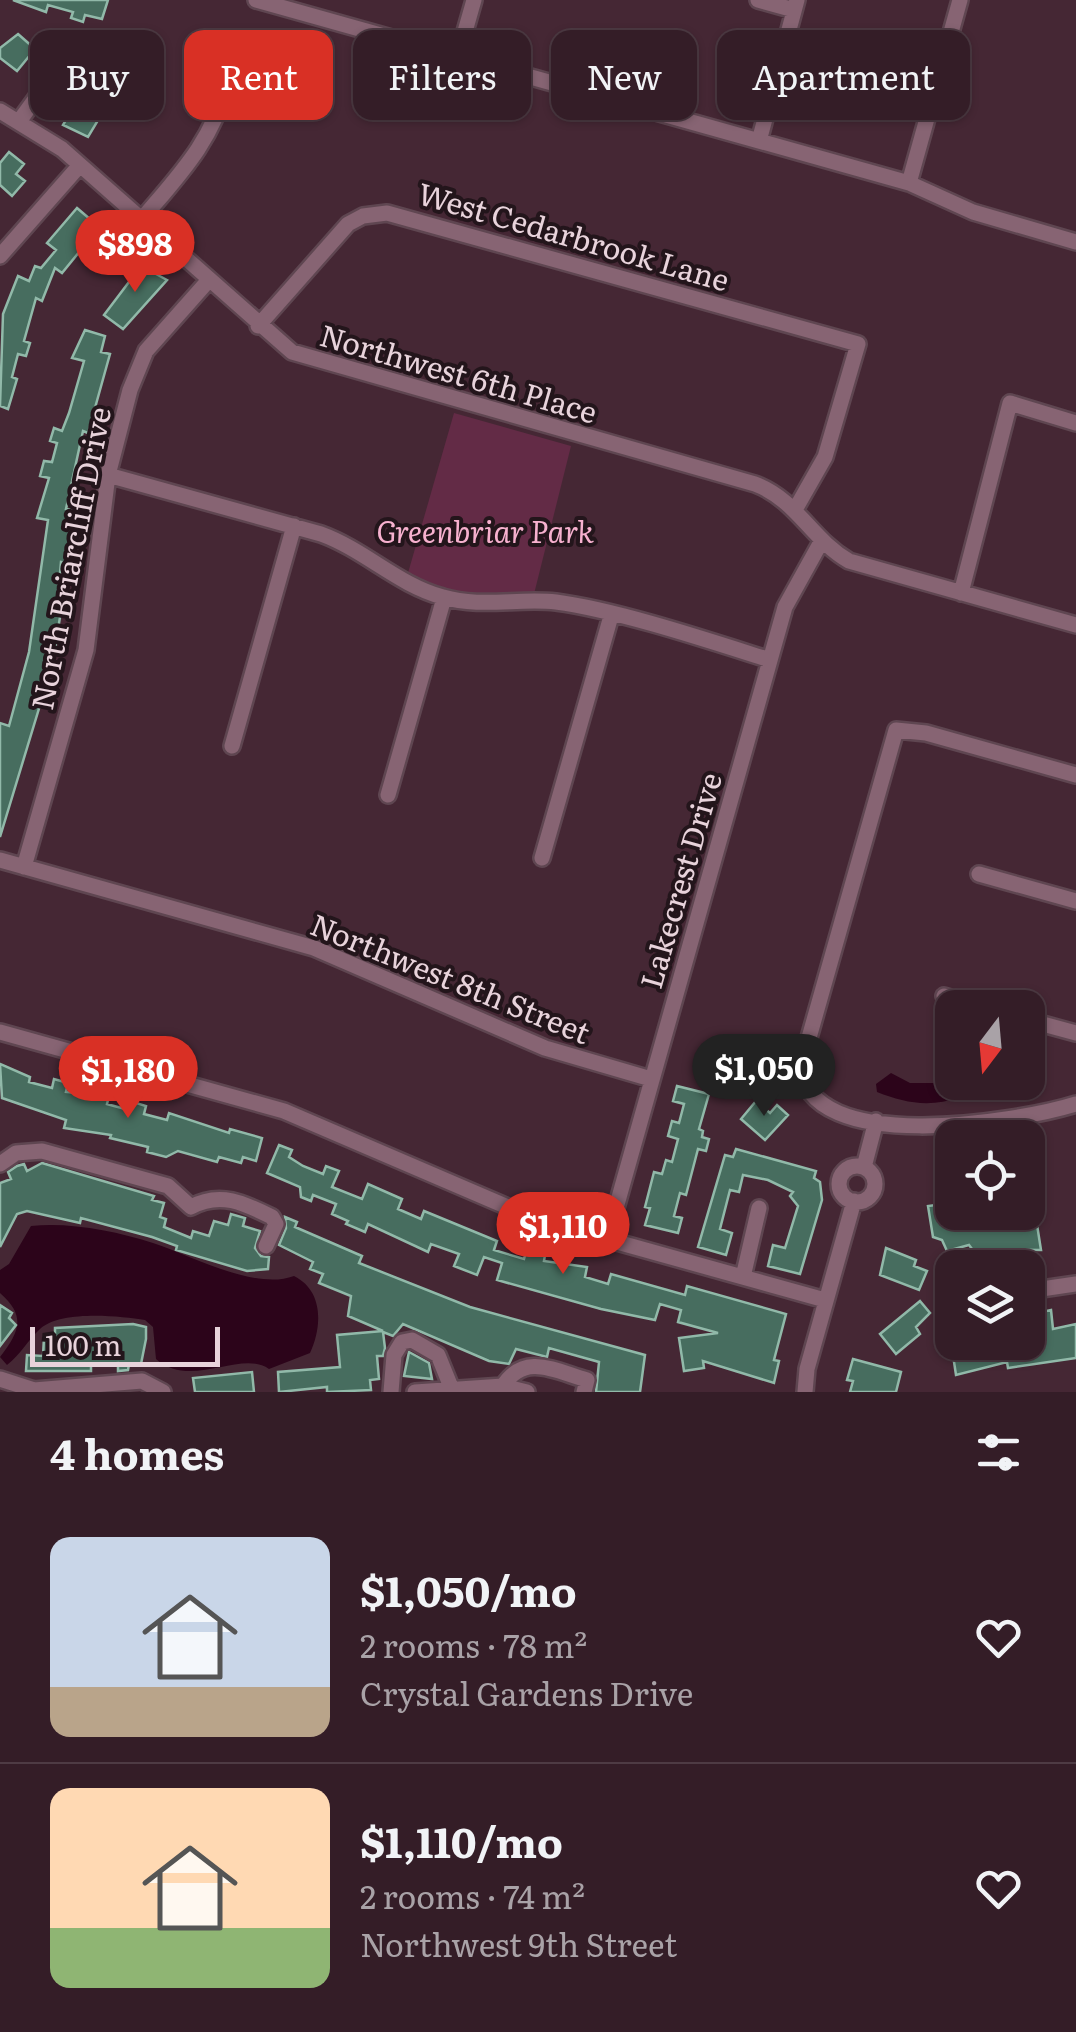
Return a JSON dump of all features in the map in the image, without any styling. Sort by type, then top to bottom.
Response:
[{"type":"street","points":[[256,0],[364,30]]},
{"type":"street","points":[[465,30],[474,0]]},
{"type":"street","points":[[758,0],[796,5],[759,142]]},
{"type":"street","points":[[909,184],[960,0]]},
{"type":"street","points":[[20,120],[30,107]]},
{"type":"street","name":"Northwest 6th Place","points":[[0,111],[20,120],[80,165],[258,326],[306,358],[755,484],[796,508],[821,542],[849,561],[1076,626]]},
{"type":"street","points":[[142,219],[195,159],[215,120]]},
{"type":"street","points":[[682,120],[909,184],[974,212],[1076,242]]},
{"type":"street","points":[[0,256],[80,165]]},
{"type":"street","name":"West Cedarbrook Lane","points":[[258,326],[348,224],[387,213],[858,344],[825,458],[796,508]]},
{"type":"street","name":"North Briarcliff Drive","points":[[24,867],[86,650],[108,474],[141,358],[208,281]]},
{"type":"street","points":[[961,593],[1010,402],[1076,424]]},
{"type":"street","points":[[108,474],[351,546],[398,578],[444,598],[478,603],[560,603],[770,660]]},
{"type":"street","points":[[232,746],[294,526]]},
{"type":"street","name":"Lakecrest Drive","points":[[607,1240],[790,592],[821,542]]},
{"type":"street","points":[[388,795],[444,598]]},
{"type":"street","points":[[542,858],[611,616]]},
{"type":"street","points":[[1076,775],[926,733],[896,730],[801,1066],[804,1086],[823,1106],[876,1122],[932,1130],[1076,1104]]},
{"type":"street","name":"Northwest 8th Street","points":[[0,860],[314,948],[545,1048],[651,1079]]},
{"type":"street","points":[[978,874],[1076,901]]},
{"type":"street","points":[[1045,1025],[1076,1033]]},
{"type":"street","points":[[0,1032],[284,1111],[495,1204],[607,1240],[825,1300]]},
{"type":"street","points":[[864,1167],[876,1122]]},
{"type":"street","points":[[0,1164],[16,1153],[42,1151],[168,1186],[190,1207],[217,1196],[272,1217],[276,1224],[266,1246]]},
{"type":"street","points":[[852,1166],[864,1167],[874,1176],[876,1186],[868,1198],[854,1202],[841,1192],[841,1176],[852,1166]]},
{"type":"street","points":[[805,1392],[825,1300],[854,1202]]},
{"type":"street","points":[[743,1277],[759,1208]]},
{"type":"street","points":[[1045,1289],[1076,1284]]},
{"type":"street","points":[[391,1392],[394,1355],[402,1342],[412,1340],[438,1355],[451,1387]]},
{"type":"street","points":[[503,1386],[514,1371],[526,1366],[588,1380],[584,1392]]},
{"type":"street","points":[[0,1379],[34,1390],[142,1381],[164,1392]]},
{"type":"street","points":[[415,1392],[503,1386],[527,1392]]},
{"type":"green space","name":"Greenbriar Park","points":[[454,413],[571,446],[534,594],[469,594],[438,587],[408,573]]},
{"type":"shaded area","points":[[891,1073],[910,1083],[935,1083],[935,1100],[947,1100],[918,1103],[898,1099],[877,1092],[876,1084]]},
{"type":"shaded area","points":[[31,1226],[108,1231],[242,1275],[261,1279],[294,1276],[311,1291],[318,1310],[317,1332],[310,1353],[269,1369],[244,1363],[184,1371],[156,1359],[153,1327],[145,1320],[91,1316],[49,1323],[7,1365],[0,1357],[16,1331],[17,1317],[0,1293],[0,1270],[9,1264]]},
{"type":"building","points":[[13,0],[108,0],[102,19],[85,15],[83,22],[71,18],[73,12],[48,5],[46,12]]},
{"type":"building","points":[[18,34],[30,45],[30,55],[17,71],[0,58],[0,48]]},
{"type":"building","points":[[66,120],[98,120],[88,137],[63,125]]},
{"type":"building","points":[[9,152],[24,164],[16,174],[25,181],[12,196],[0,185],[0,163]]},
{"type":"building","points":[[77,208],[105,232],[94,245],[89,240],[62,273],[55,268],[42,301],[36,298],[24,341],[30,343],[26,356],[18,354],[12,377],[17,379],[8,409],[0,406],[3,314],[18,276],[29,281],[35,266],[41,268],[56,250],[47,243]]},
{"type":"building","points":[[134,262],[167,280],[123,329],[104,315],[132,278],[126,274]]},
{"type":"building","points":[[85,330],[105,336],[101,352],[110,354],[88,433],[83,431],[66,509],[74,510],[68,563],[61,562],[59,584],[65,584],[55,650],[37,691],[44,692],[0,837],[0,723],[9,726],[29,652],[48,520],[37,518],[49,478],[40,476],[44,461],[52,462],[57,443],[50,441],[54,428],[62,431],[69,413],[84,361],[72,358]]},
{"type":"building","points":[[0,1064],[30,1077],[29,1082],[52,1088],[54,1079],[68,1083],[66,1092],[109,1096],[107,1104],[125,1109],[127,1100],[146,1106],[144,1114],[167,1120],[169,1113],[229,1133],[230,1129],[262,1138],[256,1161],[243,1157],[241,1163],[219,1157],[217,1162],[178,1151],[166,1157],[147,1152],[148,1147],[110,1138],[111,1135],[64,1128],[66,1120],[2,1098]]},
{"type":"building","points":[[677,1086],[709,1094],[699,1129],[703,1131],[702,1137],[709,1139],[706,1151],[698,1149],[686,1195],[680,1193],[674,1216],[682,1218],[678,1233],[645,1225],[650,1208],[645,1207],[654,1172],[662,1174],[666,1160],[672,1162],[678,1139],[668,1136],[672,1121],[679,1123],[684,1104],[673,1101]]},
{"type":"building","points":[[756,1101],[770,1113],[777,1105],[788,1115],[765,1140],[741,1119]]},
{"type":"building","points":[[279,1145],[292,1150],[289,1157],[303,1166],[323,1174],[326,1166],[339,1171],[332,1187],[362,1199],[368,1184],[402,1199],[398,1209],[421,1219],[424,1211],[497,1241],[494,1250],[524,1259],[527,1249],[545,1255],[544,1261],[587,1267],[585,1277],[608,1284],[611,1274],[685,1295],[687,1286],[786,1314],[774,1360],[779,1361],[774,1383],[703,1361],[704,1368],[684,1371],[679,1338],[718,1333],[678,1322],[681,1310],[660,1304],[655,1320],[601,1309],[497,1280],[502,1263],[484,1257],[477,1275],[454,1266],[459,1254],[431,1244],[428,1252],[368,1224],[365,1232],[346,1224],[348,1221],[332,1214],[336,1204],[313,1195],[311,1201],[301,1197],[300,1187],[267,1173]]},
{"type":"building","points":[[736,1149],[816,1171],[814,1178],[820,1182],[822,1200],[800,1274],[768,1266],[773,1245],[785,1248],[798,1206],[790,1196],[793,1192],[768,1180],[743,1175],[739,1192],[730,1190],[720,1229],[732,1233],[726,1255],[698,1247],[725,1155],[733,1157]]},
{"type":"building","points":[[42,1163],[154,1196],[152,1200],[164,1203],[160,1217],[166,1219],[164,1227],[191,1238],[193,1231],[209,1236],[214,1221],[228,1225],[231,1214],[245,1218],[243,1226],[260,1231],[255,1248],[261,1256],[269,1257],[268,1269],[247,1271],[176,1250],[177,1246],[152,1237],[81,1218],[80,1223],[27,1211],[17,1214],[0,1247],[0,1183],[11,1179],[8,1172],[17,1166],[24,1164],[27,1171]]},
{"type":"building","points":[[935,1205],[935,1230],[1038,1230],[1041,1250],[972,1249],[969,1245],[947,1250],[942,1240],[933,1237],[928,1206]]},
{"type":"building","points":[[285,1217],[297,1222],[295,1227],[362,1256],[359,1263],[470,1307],[645,1355],[640,1392],[596,1392],[599,1362],[549,1348],[547,1357],[516,1349],[509,1364],[489,1361],[403,1324],[393,1336],[383,1332],[383,1356],[377,1356],[379,1379],[370,1380],[371,1390],[327,1392],[327,1387],[279,1392],[278,1372],[340,1367],[337,1335],[383,1331],[348,1316],[351,1296],[319,1283],[323,1274],[310,1269],[313,1262],[279,1245],[286,1228]]},
{"type":"building","points":[[886,1248],[916,1260],[914,1266],[927,1271],[919,1290],[880,1275]]},
{"type":"building","points":[[920,1301],[930,1313],[916,1327],[920,1334],[896,1354],[880,1334]]},
{"type":"building","points":[[0,1305],[12,1313],[9,1318],[16,1325],[0,1346]]},
{"type":"building","points":[[1051,1310],[1053,1329],[1076,1324],[1076,1358],[1008,1368],[1007,1362],[956,1375],[954,1360],[1045,1360],[1045,1311]]},
{"type":"building","points":[[133,1324],[146,1327],[146,1339],[141,1364],[129,1364],[128,1370],[118,1371],[118,1363],[91,1365],[91,1371],[26,1371],[27,1355],[43,1356],[44,1337],[55,1338],[55,1328]]},
{"type":"building","points":[[409,1352],[429,1363],[432,1379],[404,1376]]},
{"type":"building","points":[[853,1359],[901,1372],[896,1392],[850,1392],[853,1381],[847,1380]]},
{"type":"building","points":[[252,1372],[254,1392],[195,1392],[193,1378]]}]
